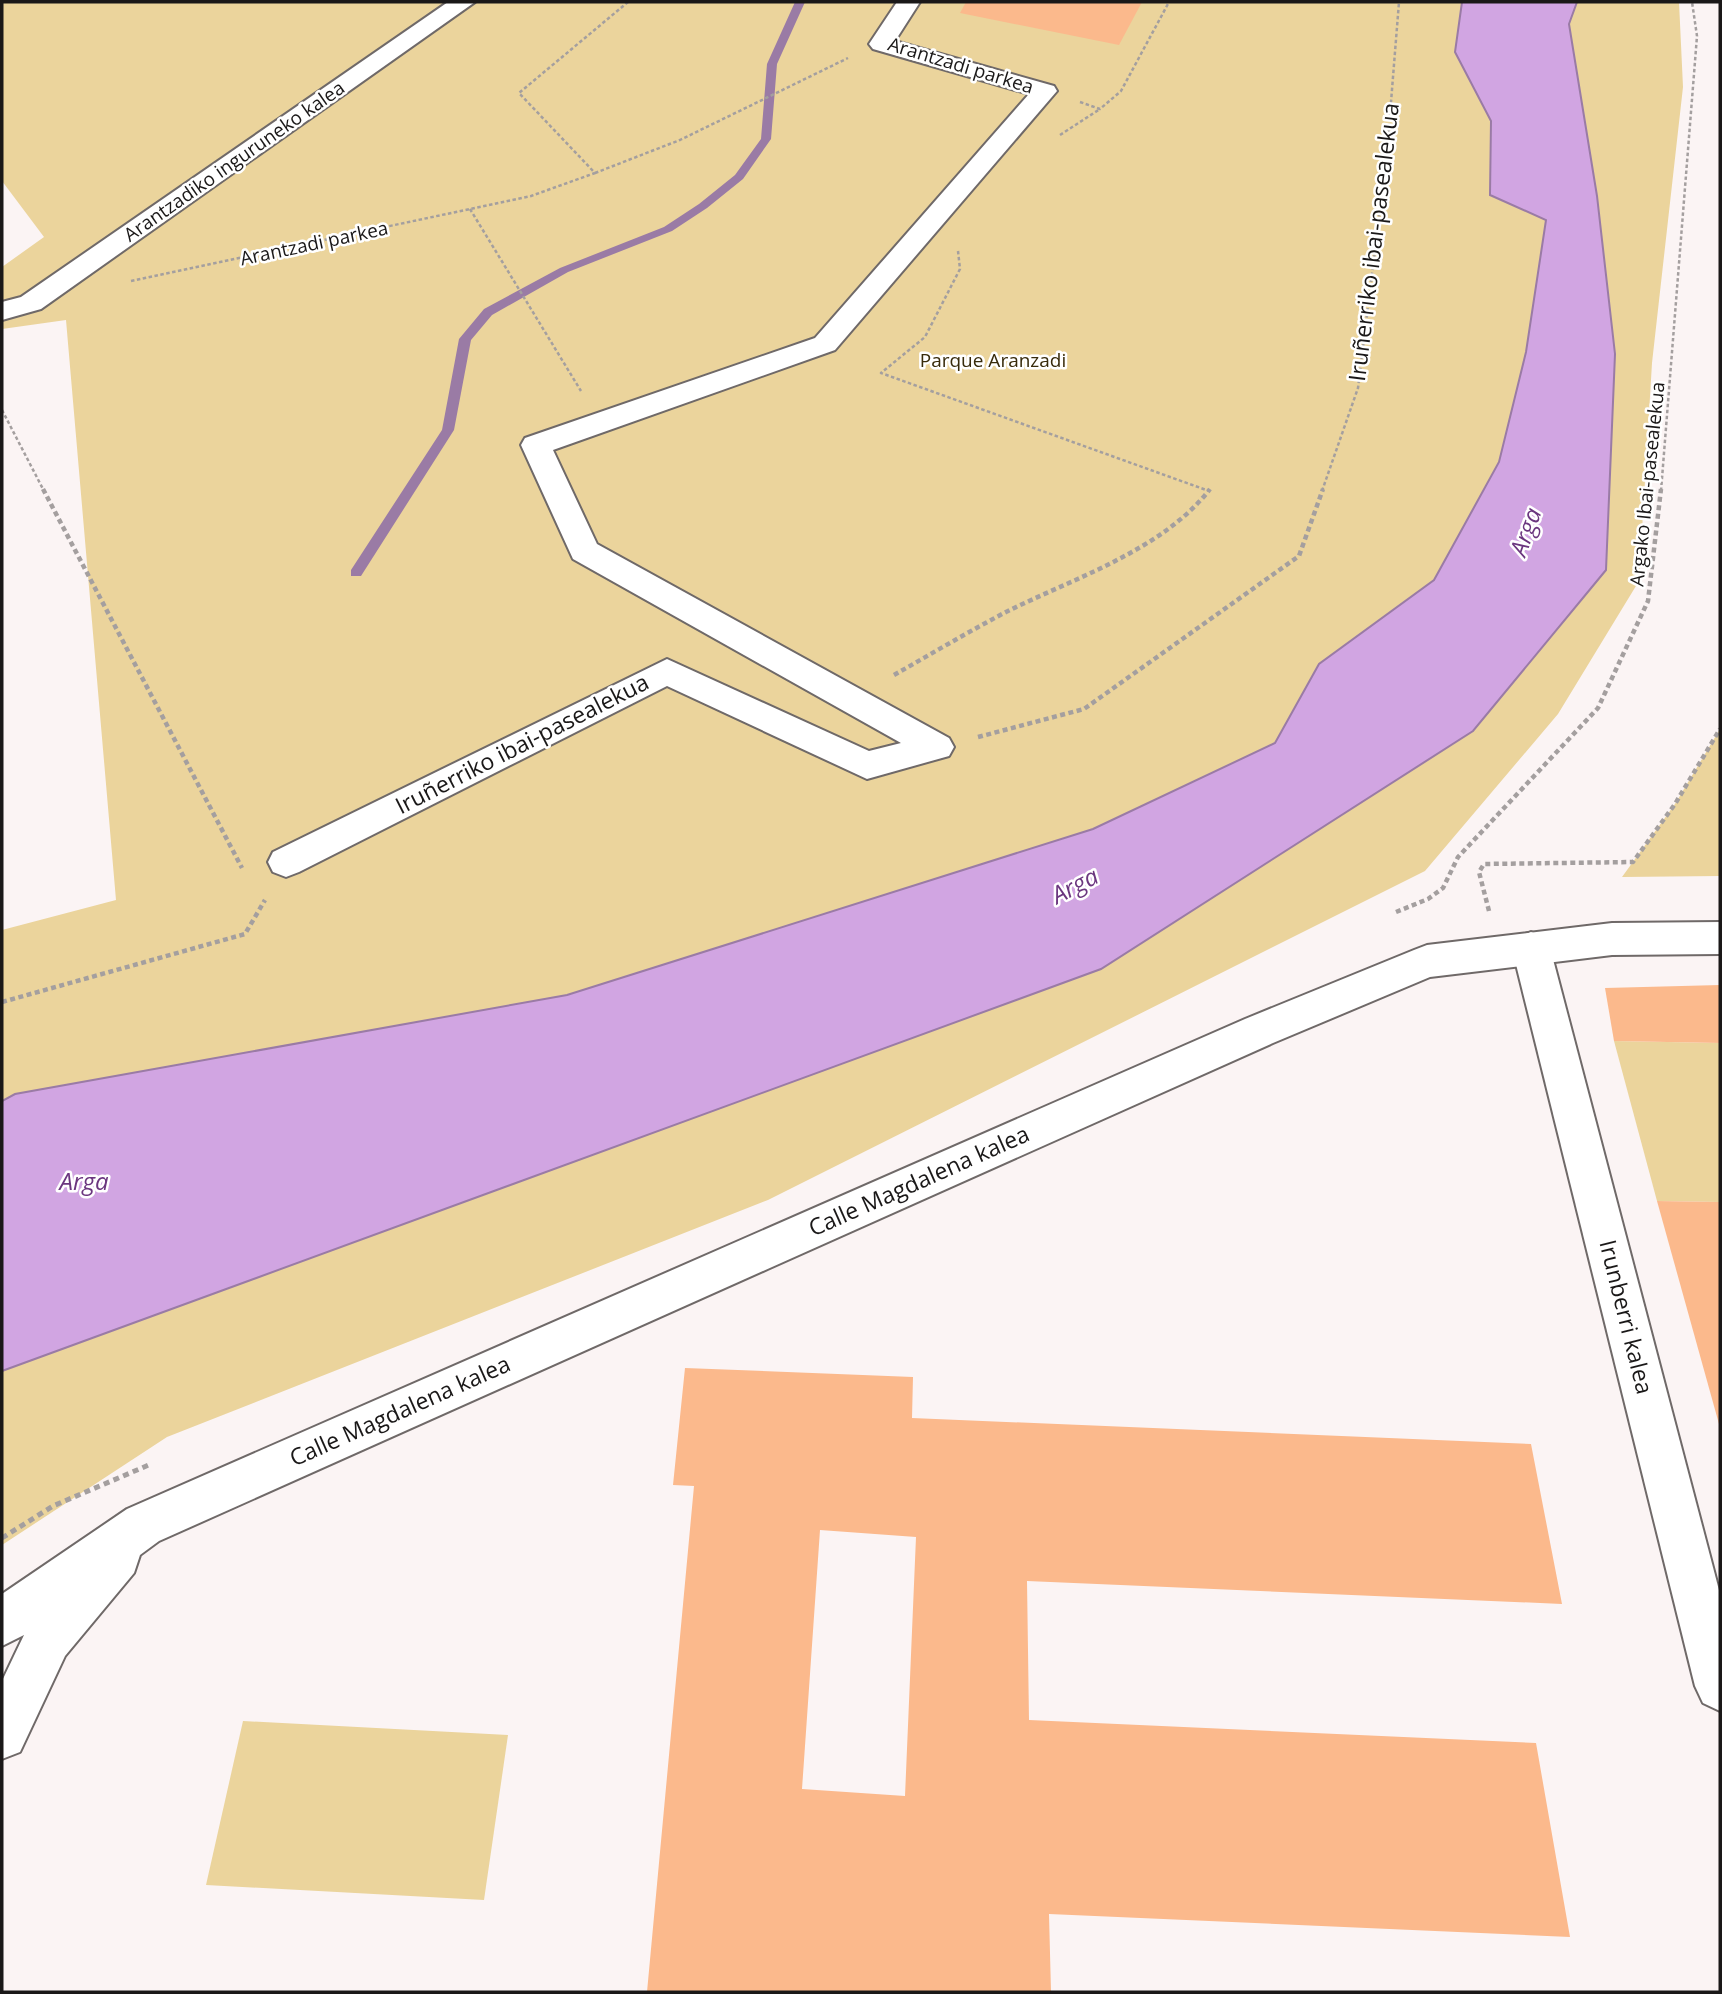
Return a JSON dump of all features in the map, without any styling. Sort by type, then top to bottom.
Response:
[{"type":"street","name":"Arantzadiko inguruneko kalea","points":[[2,311],[31,303],[463,2]]},
{"type":"street","name":"Arantzadi parkea","points":[[908,2],[881,44],[1045,91]]},
{"type":"street","points":[[937,747],[584,551],[536,445],[825,344],[1045,91]]},
{"type":"street","name":"Iruñerriko ibai-pasealekua","points":[[286,862],[667,671],[867,765],[937,747]]},
{"type":"street","name":"Calle Magdalena kalea","points":[[2,1622],[143,1525],[1259,1031],[1427,961],[1612,939],[1720,938]]},
{"type":"street","name":"Irunberri kalea","points":[[1531,948],[1720,1686]]},
{"type":"street","points":[[2,1734],[48,1639],[143,1525]]},
{"type":"path","points":[[596,173],[519,93],[628,2]]},
{"type":"path","points":[[1053,141],[1121,91],[1169,2]]},
{"type":"path","name":"Iruñerriko ibai-pasealekua","points":[[937,747],[1084,709],[1299,556],[1358,388],[1387,152],[1399,2]]},
{"type":"path","name":"Argako Ibai-pasealekua","points":[[1396,912],[1441,894],[1455,869],[1458,857],[1598,708],[1648,601],[1667,443],[1697,36],[1692,2]]},
{"type":"path","name":"Arantzadi parkea","points":[[119,284],[531,196],[680,140],[837,62]]},
{"type":"path","points":[[1045,91],[1100,109]]},
{"type":"path","points":[[470,209],[600,422]]},
{"type":"path","points":[[840,694],[902,672],[1007,612],[1106,567],[1181,519],[1211,489],[881,373],[925,337],[960,269],[958,247]]},
{"type":"path","points":[[2,410],[244,872],[286,862]]},
{"type":"path","points":[[1489,909],[1479,872],[1484,864],[1633,862],[1675,804],[1720,729]]},
{"type":"path","points":[[2,1002],[245,934],[286,862]]},
{"type":"green space","name":"Parque Aranzadi","points":[[2,2],[1462,2],[1455,52],[1491,121],[1490,195],[1546,220],[1526,352],[1499,462],[1434,580],[1319,664],[1275,743],[1093,829],[567,995],[15,1094],[2,1101],[2,930],[116,900],[66,320],[2,329],[2,267],[44,237],[2,181]]},
{"type":"green space","points":[[1577,2],[1679,2],[1683,87],[1652,363],[1639,581],[1558,714],[1425,871],[768,1200],[167,1437],[2,1545],[2,1371],[1101,969],[1473,731],[1615,354],[1597,196],[1569,24]]},
{"type":"green space","points":[[1720,729],[1720,876],[1622,877],[1675,804]]},
{"type":"green space","points":[[1614,1041],[1720,1043],[1720,1202],[1657,1201]]},
{"type":"green space","points":[[243,1721],[508,1735],[484,1900],[206,1885]]},
{"type":"water","name":"Arga","points":[[1462,2],[1577,2],[1569,24],[1597,196],[1615,354],[1606,570],[1473,731],[1101,969],[2,1371],[2,1101],[15,1094],[567,995],[1093,829],[1275,743],[1319,664],[1434,580],[1499,462],[1526,352],[1546,220],[1490,195],[1491,121],[1455,52]]},
{"type":"building","points":[[966,2],[1142,2],[1119,45],[960,13]]},
{"type":"building","points":[[1720,985],[1720,1043],[1614,1041],[1605,988]]},
{"type":"building","points":[[1657,1201],[1720,1202],[1720,1424],[1719,1424]]},
{"type":"building","points":[[685,1368],[913,1377],[912,1418],[1531,1444],[1562,1604],[1027,1581],[1029,1720],[1536,1743],[1570,1937],[1049,1914],[1051,1992],[647,1992],[694,1486],[673,1485]],"holes":[[[820,1530],[916,1537],[905,1796],[802,1789]]]},
{"type":"waterway","points":[[356,573],[448,430],[465,339],[488,312],[564,270],[668,229],[703,206],[739,177],[766,139],[772,64],[800,2]]}]
